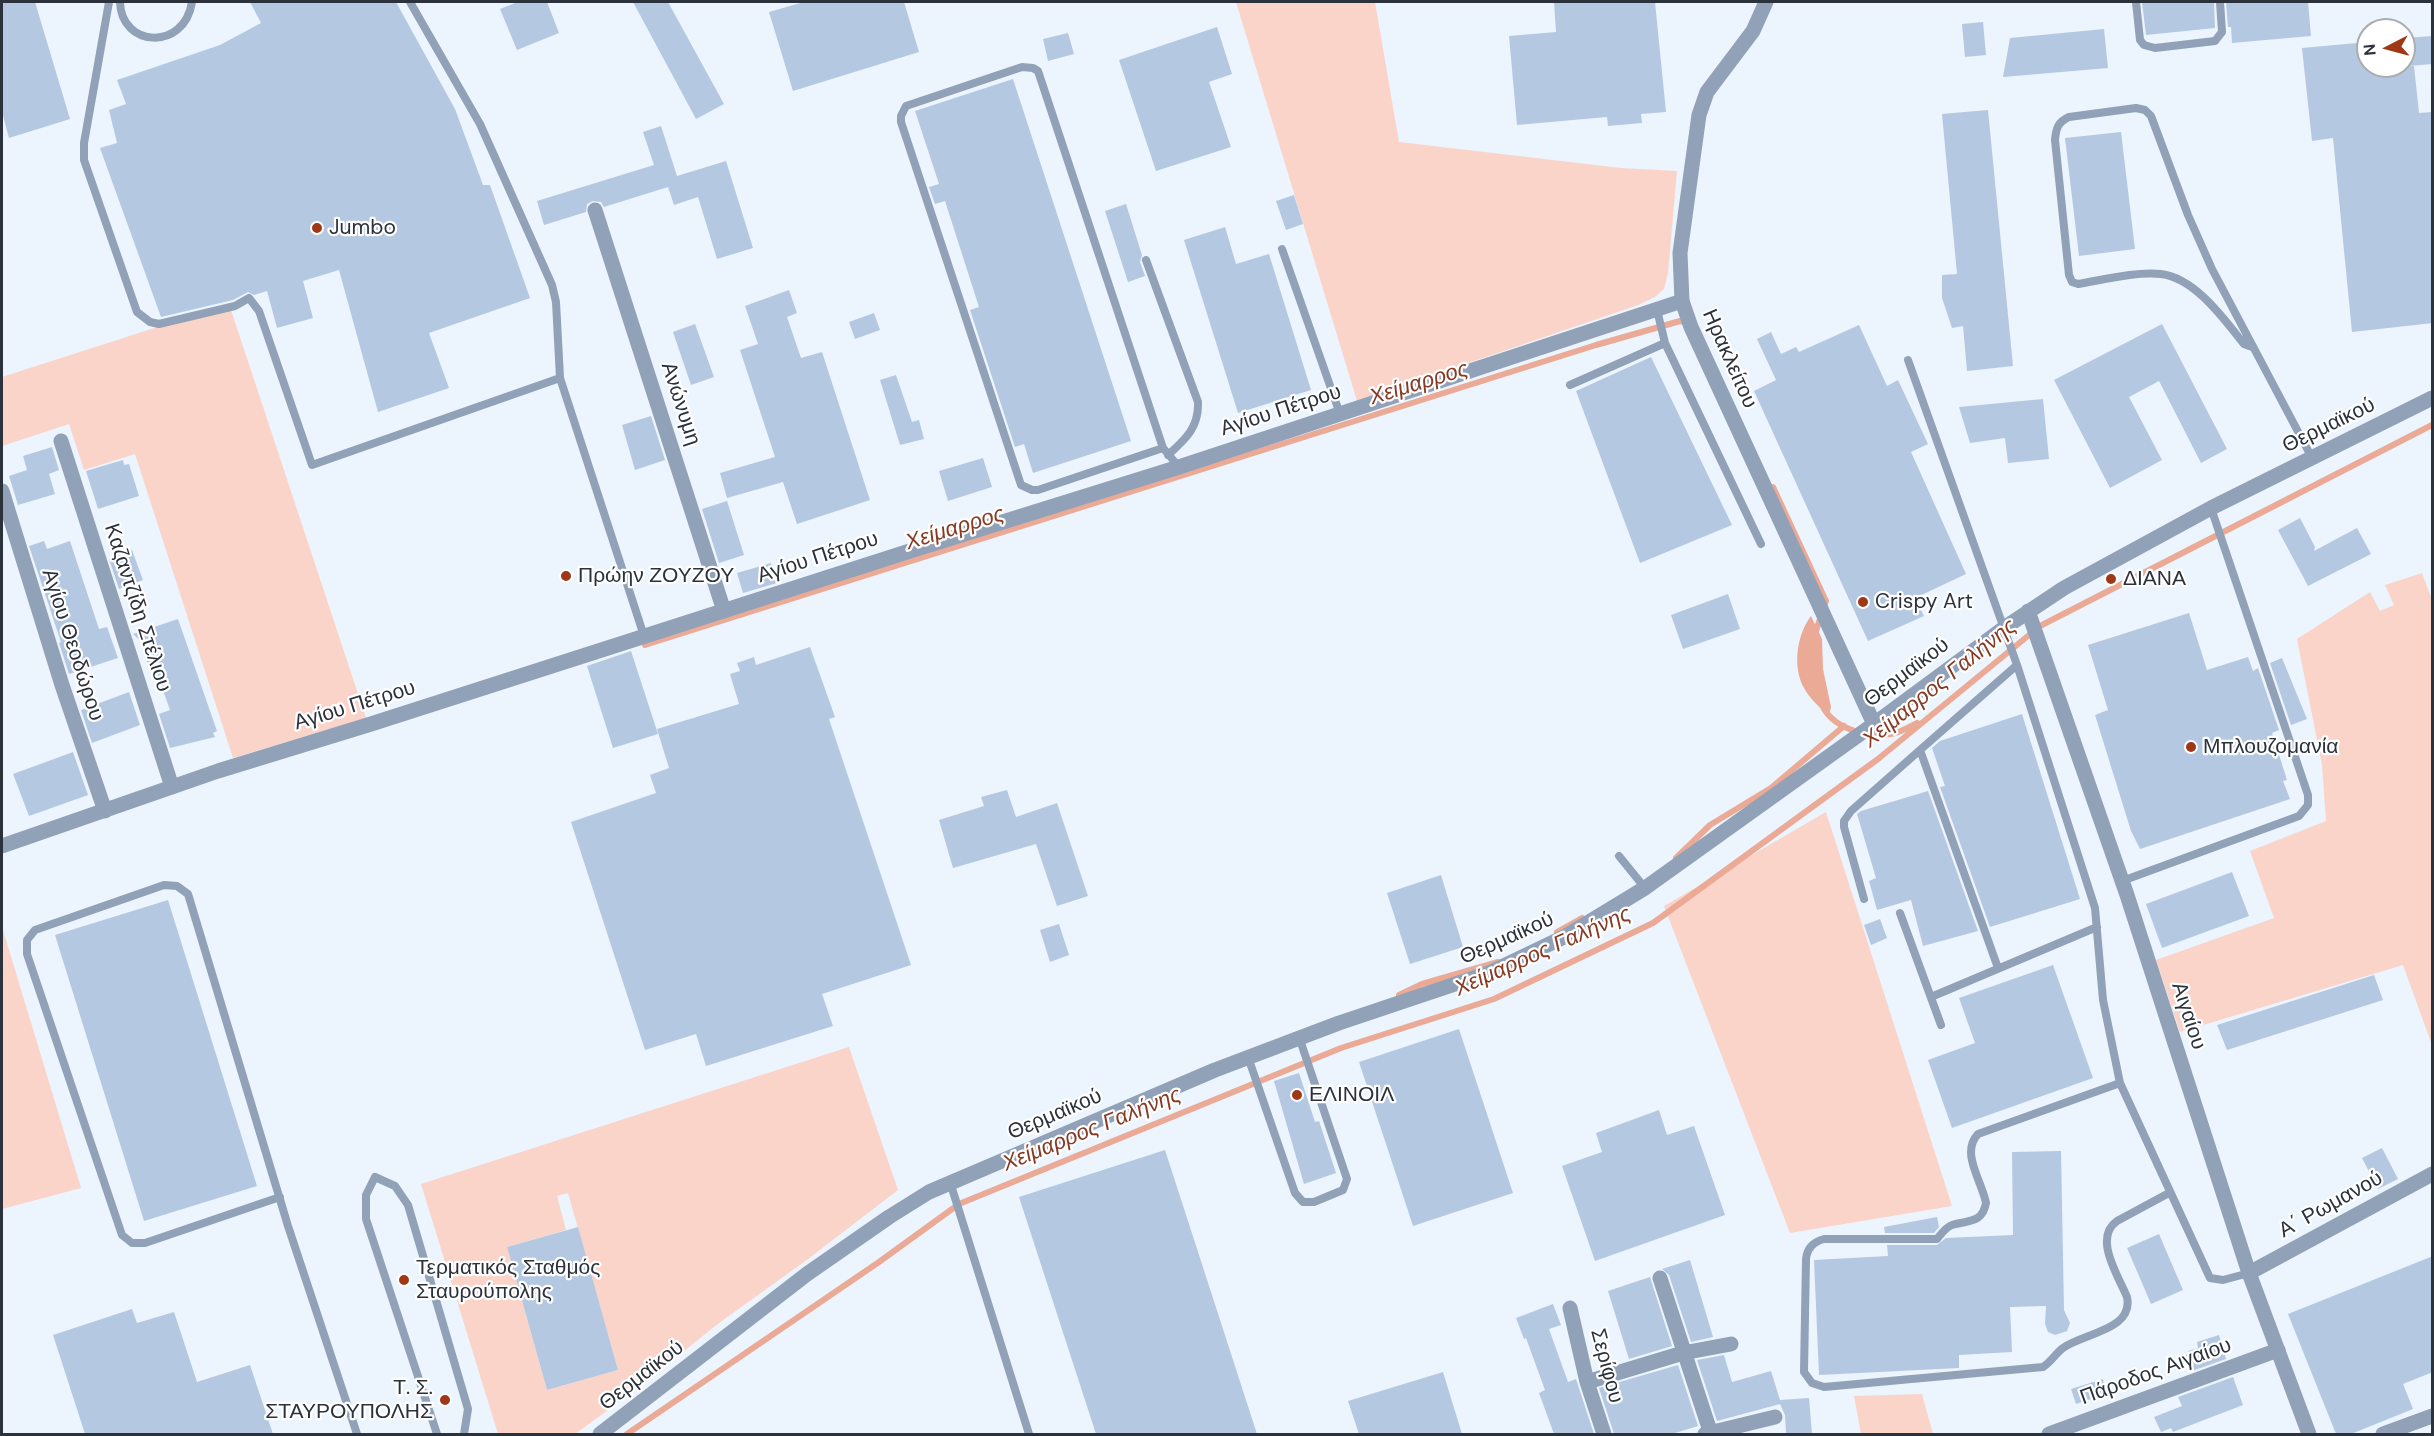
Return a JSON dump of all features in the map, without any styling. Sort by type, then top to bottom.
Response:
[{"type":"street","name":"Ηρακλείτου","points":[[1766,2],[1753,31],[1711,85],[1703,101],[1695,136],[1680,253],[1682,302],[1690,327],[1874,724]]},
{"type":"street","name":"Ανώνυμη","points":[[595,210],[724,610]]},
{"type":"street","name":"Αγίου Πέτρου","points":[[2,846],[282,750],[371,724],[724,610],[1170,457],[1340,414],[1682,302]]},
{"type":"street","name":"Θερμαϊκού","points":[[600,1434],[816,1268],[911,1202],[950,1182],[1248,1057],[1515,962],[1574,931],[1645,888],[2028,611],[2097,569],[2211,507],[2433,398]]},
{"type":"street","name":"Καζαντζίδη Στέλιου","points":[[61,441],[172,787]]},
{"type":"street","name":"Αγίου Θεοδώρου","points":[[2,491],[105,810]]},
{"type":"street","name":"Αιγαίου","points":[[2028,611],[2122,880],[2249,1273],[2309,1434]]},
{"type":"street","name":"Α΄ Ρωμανού","points":[[2249,1273],[2433,1174]]},
{"type":"street","points":[[1660,1278],[1709,1434],[1775,1417]]},
{"type":"street","name":"Σερίφου","points":[[1570,1308],[1587,1382],[1604,1434]]},
{"type":"street","points":[[1587,1382],[1683,1353],[1731,1344]]},
{"type":"street","name":"Πάροδος Αιγαίου","points":[[2049,1434],[2278,1350]]},
{"type":"street","points":[[2383,1434],[2433,1416]]},
{"type":"lane","points":[[109,2],[84,143],[84,160],[137,312],[150,322],[159,324],[235,306],[249,298],[259,310],[312,465],[560,378]]},
{"type":"lane","points":[[120,2],[124,20],[132,29],[153,38],[165,37],[184,24],[190,14],[192,2]]},
{"type":"lane","points":[[410,2],[480,124],[545,268],[556,302],[560,378],[644,636]]},
{"type":"lane","points":[[2136,2],[2140,40],[2144,45],[2155,48],[2215,41],[2222,32],[2220,2]]},
{"type":"lane","points":[[1146,260],[1198,402],[1194,428],[1170,457],[1038,490],[1021,485],[900,116],[906,106],[1022,67],[1028,66],[1038,71],[1170,457]]},
{"type":"lane","points":[[2252,347],[2244,344],[2203,297],[2166,275],[2153,274],[2078,284],[2072,282],[2069,274],[2055,140],[2056,128],[2062,121],[2069,117],[2136,108],[2149,113],[2157,127],[2178,190],[2202,247],[2252,347],[2312,458]]},
{"type":"lane","points":[[1282,249],[1340,414]]},
{"type":"lane","points":[[1657,310],[1665,343],[1761,544]]},
{"type":"lane","points":[[1570,385],[1665,343]]},
{"type":"lane","points":[[1908,360],[2018,665],[2095,908],[2103,1000],[2120,1083],[2210,1278],[2223,1280],[2249,1273]]},
{"type":"lane","points":[[2122,880],[2299,816],[2308,805],[2308,795],[2211,507]]},
{"type":"lane","points":[[1864,899],[1845,833],[1844,822],[1851,811],[2018,665]]},
{"type":"lane","points":[[1920,750],[1998,969]]},
{"type":"lane","points":[[1619,856],[1645,888]]},
{"type":"lane","points":[[280,1197],[145,1243],[132,1243],[122,1235],[27,954],[27,940],[35,930],[164,885],[177,885],[188,894],[280,1197],[357,1434]]},
{"type":"lane","points":[[1900,913],[1941,1025]]},
{"type":"lane","points":[[1931,997],[2097,927]]},
{"type":"lane","points":[[1248,1057],[1295,1193],[1303,1202],[1314,1202],[1343,1190],[1347,1179],[1299,1037]]},
{"type":"lane","points":[[2120,1083],[1978,1134],[1973,1139],[1970,1151],[1986,1203],[1984,1210],[1974,1221],[1949,1226],[1937,1239],[1824,1239],[1813,1244],[1806,1253],[1804,1372],[1812,1383],[1824,1387],[2043,1367],[2066,1346],[2116,1324],[2125,1315],[2127,1297],[2107,1247],[2108,1229],[2117,1221],[2169,1193]]},
{"type":"lane","points":[[437,1434],[366,1219],[366,1195],[375,1177],[394,1186],[408,1205],[468,1409],[464,1434]]},
{"type":"lane","points":[[950,1182],[1029,1434]]},
{"type":"shaded area","points":[[1236,2],[1375,2],[1399,142],[1621,168],[1677,171],[1668,273],[1664,289],[1655,297],[1638,305],[1357,401]]},
{"type":"shaded area","points":[[229,304],[366,718],[233,758],[135,454],[84,470],[69,424],[2,446],[2,377]]},
{"type":"shaded area","points":[[2422,573],[2432,600],[2432,1045],[2403,965],[2180,1032],[2156,960],[2274,918],[2250,851],[2326,821],[2322,765],[2297,639],[2370,592],[2380,611],[2394,605],[2385,585]]},
{"type":"shaded area","points":[[1811,616],[1822,639],[1823,669],[1831,707],[1829,716],[1806,692],[1798,670],[1799,641]]},
{"type":"shaded area","points":[[1826,812],[1952,1206],[1790,1233],[1664,906]]},
{"type":"shaded area","points":[[2,931],[81,1188],[2,1209]]},
{"type":"shaded area","points":[[849,1047],[898,1190],[575,1434],[498,1434],[421,1184]],"holes":[[[568,1193],[618,1370],[547,1390],[507,1247],[566,1230],[557,1196]]]},
{"type":"shaded area","points":[[1922,1394],[1933,1434],[1861,1434],[1854,1396]]},
{"type":"building","points":[[2,2],[35,2],[70,119],[9,138],[2,112]]},
{"type":"building","name":"Jumbo","points":[[250,2],[396,2],[455,109],[483,185],[490,185],[530,298],[429,333],[449,388],[378,412],[339,270],[303,281],[313,318],[277,328],[267,291],[254,295],[248,292],[233,300],[161,317],[100,148],[117,143],[109,110],[126,104],[117,80],[220,45],[261,23]]},
{"type":"building","points":[[518,2],[547,2],[559,33],[517,50],[500,9]]},
{"type":"building","points":[[633,2],[668,2],[724,104],[696,119]]},
{"type":"building","points":[[804,2],[904,2],[919,52],[793,91],[769,12]]},
{"type":"building","points":[[1554,2],[1655,2],[1666,112],[1641,114],[1642,123],[1608,126],[1607,117],[1517,125],[1509,36],[1556,32]]},
{"type":"building","points":[[2142,2],[2214,2],[2215,28],[2146,35]]},
{"type":"building","points":[[2226,2],[2308,2],[2311,36],[2232,43]]},
{"type":"building","points":[[1983,22],[1986,55],[1965,57],[1962,24]]},
{"type":"building","points":[[1217,27],[1232,74],[1209,82],[1231,147],[1156,171],[1119,60]]},
{"type":"building","points":[[2104,29],[2108,68],[2003,77],[2010,38]]},
{"type":"building","points":[[1068,33],[1074,54],[1048,61],[1043,39]]},
{"type":"building","points":[[2433,36],[2433,64],[2416,65],[2416,37]]},
{"type":"building","points":[[2356,43],[2356,78],[2415,78],[2419,113],[2433,112],[2433,323],[2352,332],[2333,138],[2312,141],[2302,48]]},
{"type":"building","points":[[1013,79],[1131,441],[1033,473],[1024,444],[1015,447],[970,310],[979,307],[945,201],[935,204],[929,187],[939,184],[915,111]]},
{"type":"building","points":[[1988,110],[2013,366],[1967,371],[1963,326],[1952,328],[1942,298],[1942,275],[1957,274],[1942,114]]},
{"type":"building","points":[[661,126],[677,176],[726,161],[753,248],[717,259],[698,197],[674,205],[668,187],[604,207],[601,202],[593,201],[587,204],[586,212],[544,225],[537,201],[654,165],[643,132]]},
{"type":"building","points":[[2121,132],[2135,249],[2079,256],[2065,138]]},
{"type":"building","points":[[1294,195],[1303,224],[1286,230],[1276,201]]},
{"type":"building","points":[[1126,204],[1142,255],[1140,262],[1145,276],[1128,282],[1105,211]]},
{"type":"building","points":[[1225,227],[1236,264],[1269,254],[1311,390],[1238,413],[1184,240]]},
{"type":"building","points":[[789,290],[797,313],[787,317],[801,358],[822,352],[870,500],[797,524],[783,482],[727,498],[720,473],[775,457],[740,350],[758,344],[745,306]]},
{"type":"building","points":[[874,313],[880,330],[855,339],[849,322]]},
{"type":"building","points":[[695,324],[714,377],[691,385],[673,332]]},
{"type":"building","points":[[2162,324],[2227,449],[2201,463],[2159,381],[2129,397],[2162,460],[2110,488],[2054,380]]},
{"type":"building","points":[[1859,325],[1887,386],[1898,380],[1928,444],[1911,452],[1966,574],[1915,598],[1924,616],[1868,641],[1754,391],[1776,380],[1757,339],[1771,332],[1781,354],[1796,347],[1799,352]]},
{"type":"building","points":[[1651,357],[1732,525],[1640,563],[1576,391]]},
{"type":"building","points":[[896,375],[912,422],[919,420],[924,439],[900,445],[880,380]]},
{"type":"building","points":[[2043,399],[2049,459],[2008,463],[2005,438],[1970,443],[1959,407]]},
{"type":"building","points":[[651,416],[665,460],[635,470],[622,425]]},
{"type":"building","points":[[52,447],[59,470],[49,474],[55,494],[18,505],[9,476],[27,470],[23,456]]},
{"type":"building","points":[[983,458],[992,487],[948,501],[939,471]]},
{"type":"building","points":[[123,460],[124,465],[129,464],[139,496],[98,509],[86,471]]},
{"type":"building","points":[[727,501],[744,555],[719,563],[702,509]]},
{"type":"building","points":[[2300,518],[2315,547],[2314,551],[2357,528],[2371,554],[2308,586],[2278,530]]},
{"type":"building","points":[[44,541],[47,549],[70,541],[99,629],[107,627],[118,658],[69,674],[59,643],[61,642],[29,546]]},
{"type":"building","points":[[132,550],[143,580],[119,589],[109,559]]},
{"type":"building","points":[[771,563],[777,583],[743,593],[737,573]]},
{"type":"building","points":[[1728,594],[1740,629],[1683,649],[1671,615]]},
{"type":"building","name":"Μπλουζομανία","points":[[2189,613],[2207,670],[2248,657],[2253,671],[2258,668],[2279,730],[2272,733],[2287,780],[2283,781],[2290,799],[2140,849],[2131,831],[2095,715],[2108,710],[2088,645]]},
{"type":"building","points":[[178,619],[217,731],[213,733],[215,737],[170,748],[159,714],[170,710],[154,665],[147,662],[148,648],[133,634]]},
{"type":"building","points":[[810,647],[835,717],[829,719],[911,965],[822,994],[833,1026],[706,1066],[696,1034],[645,1050],[571,822],[656,793],[650,775],[669,768],[657,729],[739,704],[730,674],[740,671],[737,663],[754,657],[756,665]]},
{"type":"building","points":[[631,651],[658,734],[613,748],[587,666]]},
{"type":"building","points":[[2282,658],[2307,719],[2291,725],[2270,663]]},
{"type":"building","points":[[129,692],[140,725],[92,743],[81,710]]},
{"type":"building","points":[[2022,714],[2080,899],[1990,927],[1940,787],[1945,786],[1932,748],[1940,741]]},
{"type":"building","points":[[73,752],[88,795],[29,816],[13,774]]},
{"type":"building","points":[[1007,790],[1016,817],[1057,803],[1088,896],[1057,906],[1036,844],[953,868],[939,820],[984,806],[981,797]]},
{"type":"building","points":[[1928,791],[1978,931],[1923,946],[1911,900],[1877,910],[1869,881],[1876,878],[1857,814]]},
{"type":"building","points":[[2232,872],[2249,916],[2162,948],[2146,904]]},
{"type":"building","points":[[1441,875],[1463,947],[1410,964],[1387,893]]},
{"type":"building","points":[[168,900],[257,1186],[144,1221],[55,935]]},
{"type":"building","points":[[1880,919],[1887,938],[1871,945],[1864,925]]},
{"type":"building","points":[[1059,924],[1069,955],[1050,962],[1040,930]]},
{"type":"building","points":[[2053,965],[2093,1078],[1952,1128],[1928,1060],[1975,1043],[1959,998]]},
{"type":"building","points":[[2374,975],[2383,1000],[2227,1050],[2217,1025]]},
{"type":"building","points":[[1459,1029],[1513,1193],[1413,1226],[1359,1062]]},
{"type":"building","points":[[1299,1073],[1315,1122],[1319,1121],[1336,1173],[1304,1184],[1274,1081]]},
{"type":"building","points":[[1659,1110],[1667,1135],[1694,1126],[1725,1215],[1595,1261],[1562,1166],[1602,1152],[1596,1133]]},
{"type":"building","points":[[2382,1148],[2398,1179],[2378,1189],[2362,1158]]},
{"type":"building","points":[[1165,1150],[1257,1434],[1096,1434],[1019,1197]]},
{"type":"building","points":[[2061,1151],[2064,1310],[2070,1323],[2067,1331],[2055,1335],[2048,1332],[2045,1324],[2046,1306],[2010,1307],[2012,1352],[1959,1355],[1959,1368],[1819,1375],[1814,1260],[1888,1256],[1887,1245],[1937,1245],[1946,1238],[2013,1235],[2012,1152]]},
{"type":"building","points":[[1937,1217],[1939,1227],[1934,1233],[1885,1233],[1884,1227]]},
{"type":"building","points":[[578,1227],[618,1370],[547,1390],[507,1247]]},
{"type":"building","points":[[2159,1234],[2183,1290],[2151,1304],[2127,1248]]},
{"type":"building","points":[[2433,1256],[2433,1372],[2403,1384],[2413,1409],[2351,1434],[2336,1434],[2288,1314]]},
{"type":"building","points":[[1690,1260],[1713,1337],[1691,1342],[1669,1275],[1662,1269]]},
{"type":"building","points":[[1650,1277],[1672,1346],[1629,1359],[1608,1291]]},
{"type":"building","points":[[1553,1304],[1561,1325],[1549,1329],[1568,1382],[1576,1379],[1594,1434],[1554,1434],[1539,1393],[1545,1390],[1526,1338],[1524,1339],[1516,1318]]},
{"type":"building","points":[[132,1309],[137,1323],[174,1312],[197,1382],[250,1365],[273,1434],[85,1434],[53,1335]]},
{"type":"building","points":[[2219,1335],[2226,1359],[2192,1371],[2186,1355],[2189,1354],[2188,1351],[2198,1348],[2197,1342]]},
{"type":"building","points":[[1724,1355],[1732,1382],[1771,1371],[1780,1400],[1809,1398],[1812,1434],[1786,1434],[1785,1415],[1780,1404],[1717,1421],[1697,1360]]},
{"type":"building","points":[[1678,1365],[1698,1426],[1672,1434],[1614,1434],[1599,1388]]},
{"type":"building","points":[[1443,1372],[1462,1434],[1359,1434],[1348,1401]]},
{"type":"building","points":[[2233,1377],[2243,1405],[2173,1432],[2171,1428],[2161,1432],[2154,1417],[2182,1406],[2178,1397]]},
{"type":"building","points":[[2103,1379],[2106,1394],[2076,1404],[2071,1389]]},
{"type":"waterway","name":"Χείμαρρος","points":[[645,645],[1596,345],[1680,321],[1686,323]]},
{"type":"waterway","name":"Χείμαρρος Γαλήνης","points":[[627,1434],[879,1262],[959,1204],[1341,1048],[1494,999],[1653,923],[1878,759],[2040,626],[2432,425]]},
{"type":"waterway","name":"Χείμαρρος","points":[[1773,487],[1826,601],[1815,634]]},
{"type":"waterway","name":"Χείμαρρος","points":[[1824,709],[1845,727],[1873,735],[1894,733],[1917,723]]},
{"type":"waterway","name":"Χείμαρρος Γαλήνης","points":[[1676,858],[1710,825],[1771,788],[1844,726]]},
{"type":"waterway","name":"Χείμαρρος Γαλήνης","points":[[1557,932],[1582,918]]},
{"type":"waterway","name":"Χείμαρρος Γαλήνης","points":[[1399,995],[1422,984],[1498,962]]},
{"type":"place","name":"Jumbo","points":[[317,228]]},
{"type":"place","name":"Πρώην ΖΟΥΖΟΥ","points":[[566,576]]},
{"type":"place","name":"ΔΙΑΝΑ","points":[[2111,579]]},
{"type":"place","name":"Crispy Art","points":[[1863,602]]},
{"type":"place","name":"Μπλουζομανία","points":[[2191,747]]},
{"type":"place","name":"ΕΛΙΝΟΙΛ","points":[[1297,1095]]},
{"type":"place","name":"Τερματικός Σταθμός Σταυρούπολης","points":[[404,1280]]},
{"type":"place","name":"Τ. Σ. ΣΤΑΥΡΟΥΠΟΛΗΣ","points":[[445,1400]]}]
